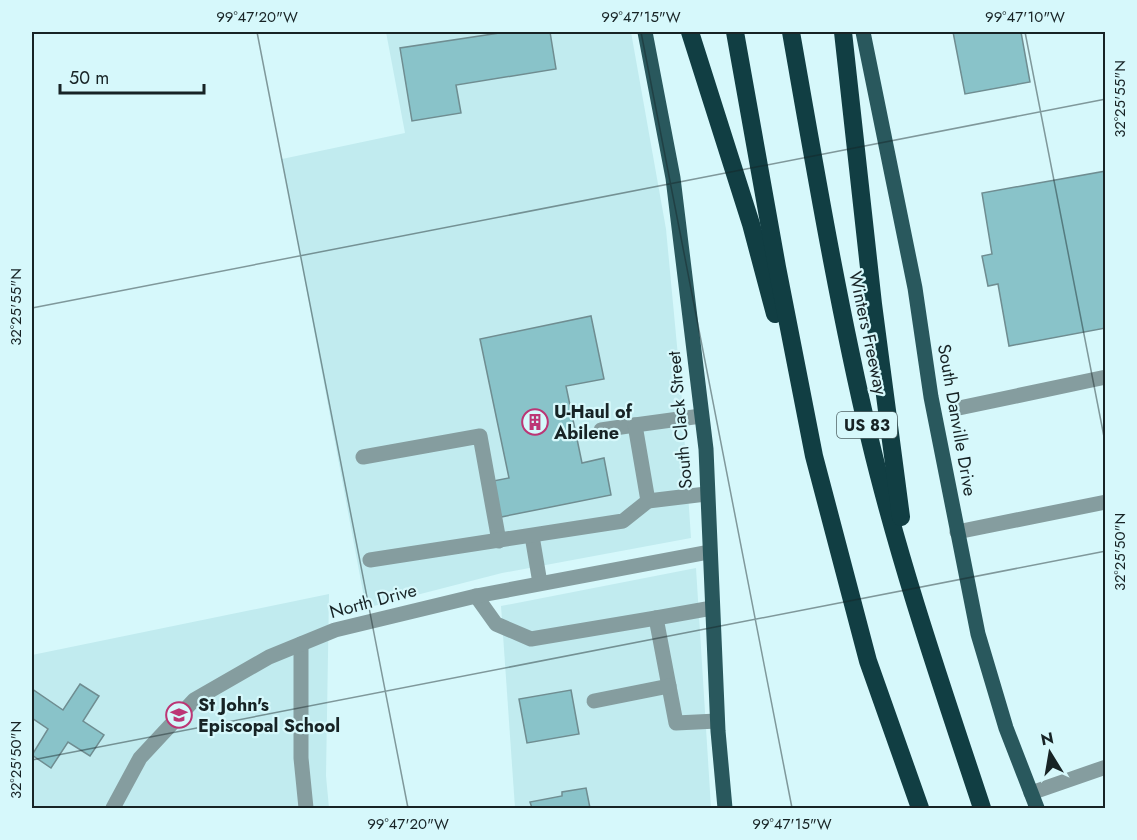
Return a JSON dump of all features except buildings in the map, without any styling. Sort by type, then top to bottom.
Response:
[{"type":"highway","points":[[690,32],[751,224],[824,492]]},
{"type":"highway","name":"US 83","points":[[735,32],[814,456],[868,661],[920,808]]},
{"type":"highway","name":"Winters Freeway","points":[[791,32],[836,284],[870,442],[920,621],[982,808]]},
{"type":"highway","points":[[843,32],[873,304],[910,585]]},
{"type":"main road","name":"South Clack Street","points":[[645,32],[673,178],[706,449],[706,494],[717,721],[725,808]]},
{"type":"main road","name":"South Danville Drive","points":[[863,32],[915,288],[931,397],[978,634],[1006,728],[1037,808]]},
{"type":"street","points":[[959,408],[1106,377]]},
{"type":"street","points":[[601,430],[702,416]]},
{"type":"street","points":[[635,425],[648,501]]},
{"type":"street","points":[[363,457],[480,436],[499,541]]},
{"type":"street","points":[[370,560],[623,521],[648,501],[706,494]]},
{"type":"street","points":[[957,532],[1106,502]]},
{"type":"street","points":[[532,536],[540,583]]},
{"type":"street","name":"North Drive","points":[[113,808],[140,758],[194,700],[269,657],[335,630],[476,596],[709,552]]},
{"type":"street","points":[[476,596],[496,624],[531,639],[712,608]]},
{"type":"street","points":[[656,618],[676,723],[717,721]]},
{"type":"street","points":[[302,644],[301,758],[306,808]]},
{"type":"street","points":[[594,700],[669,686]]},
{"type":"street","points":[[1031,793],[1106,767]]},
{"type":"shaded area","points":[[386,32],[631,32],[666,229],[681,388],[691,538],[502,573],[366,608],[282,159],[405,133]]},
{"type":"shaded area","points":[[696,568],[711,808],[515,808],[501,606]]},
{"type":"shaded area","name":"St John's Episcopal School","points":[[329,594],[326,776],[329,808],[32,808],[32,655]]},
{"type":"place","name":"U-Haul of Abilene","points":[[535,422]]},
{"type":"place","name":"St John's Episcopal School","points":[[179,715]]}]
